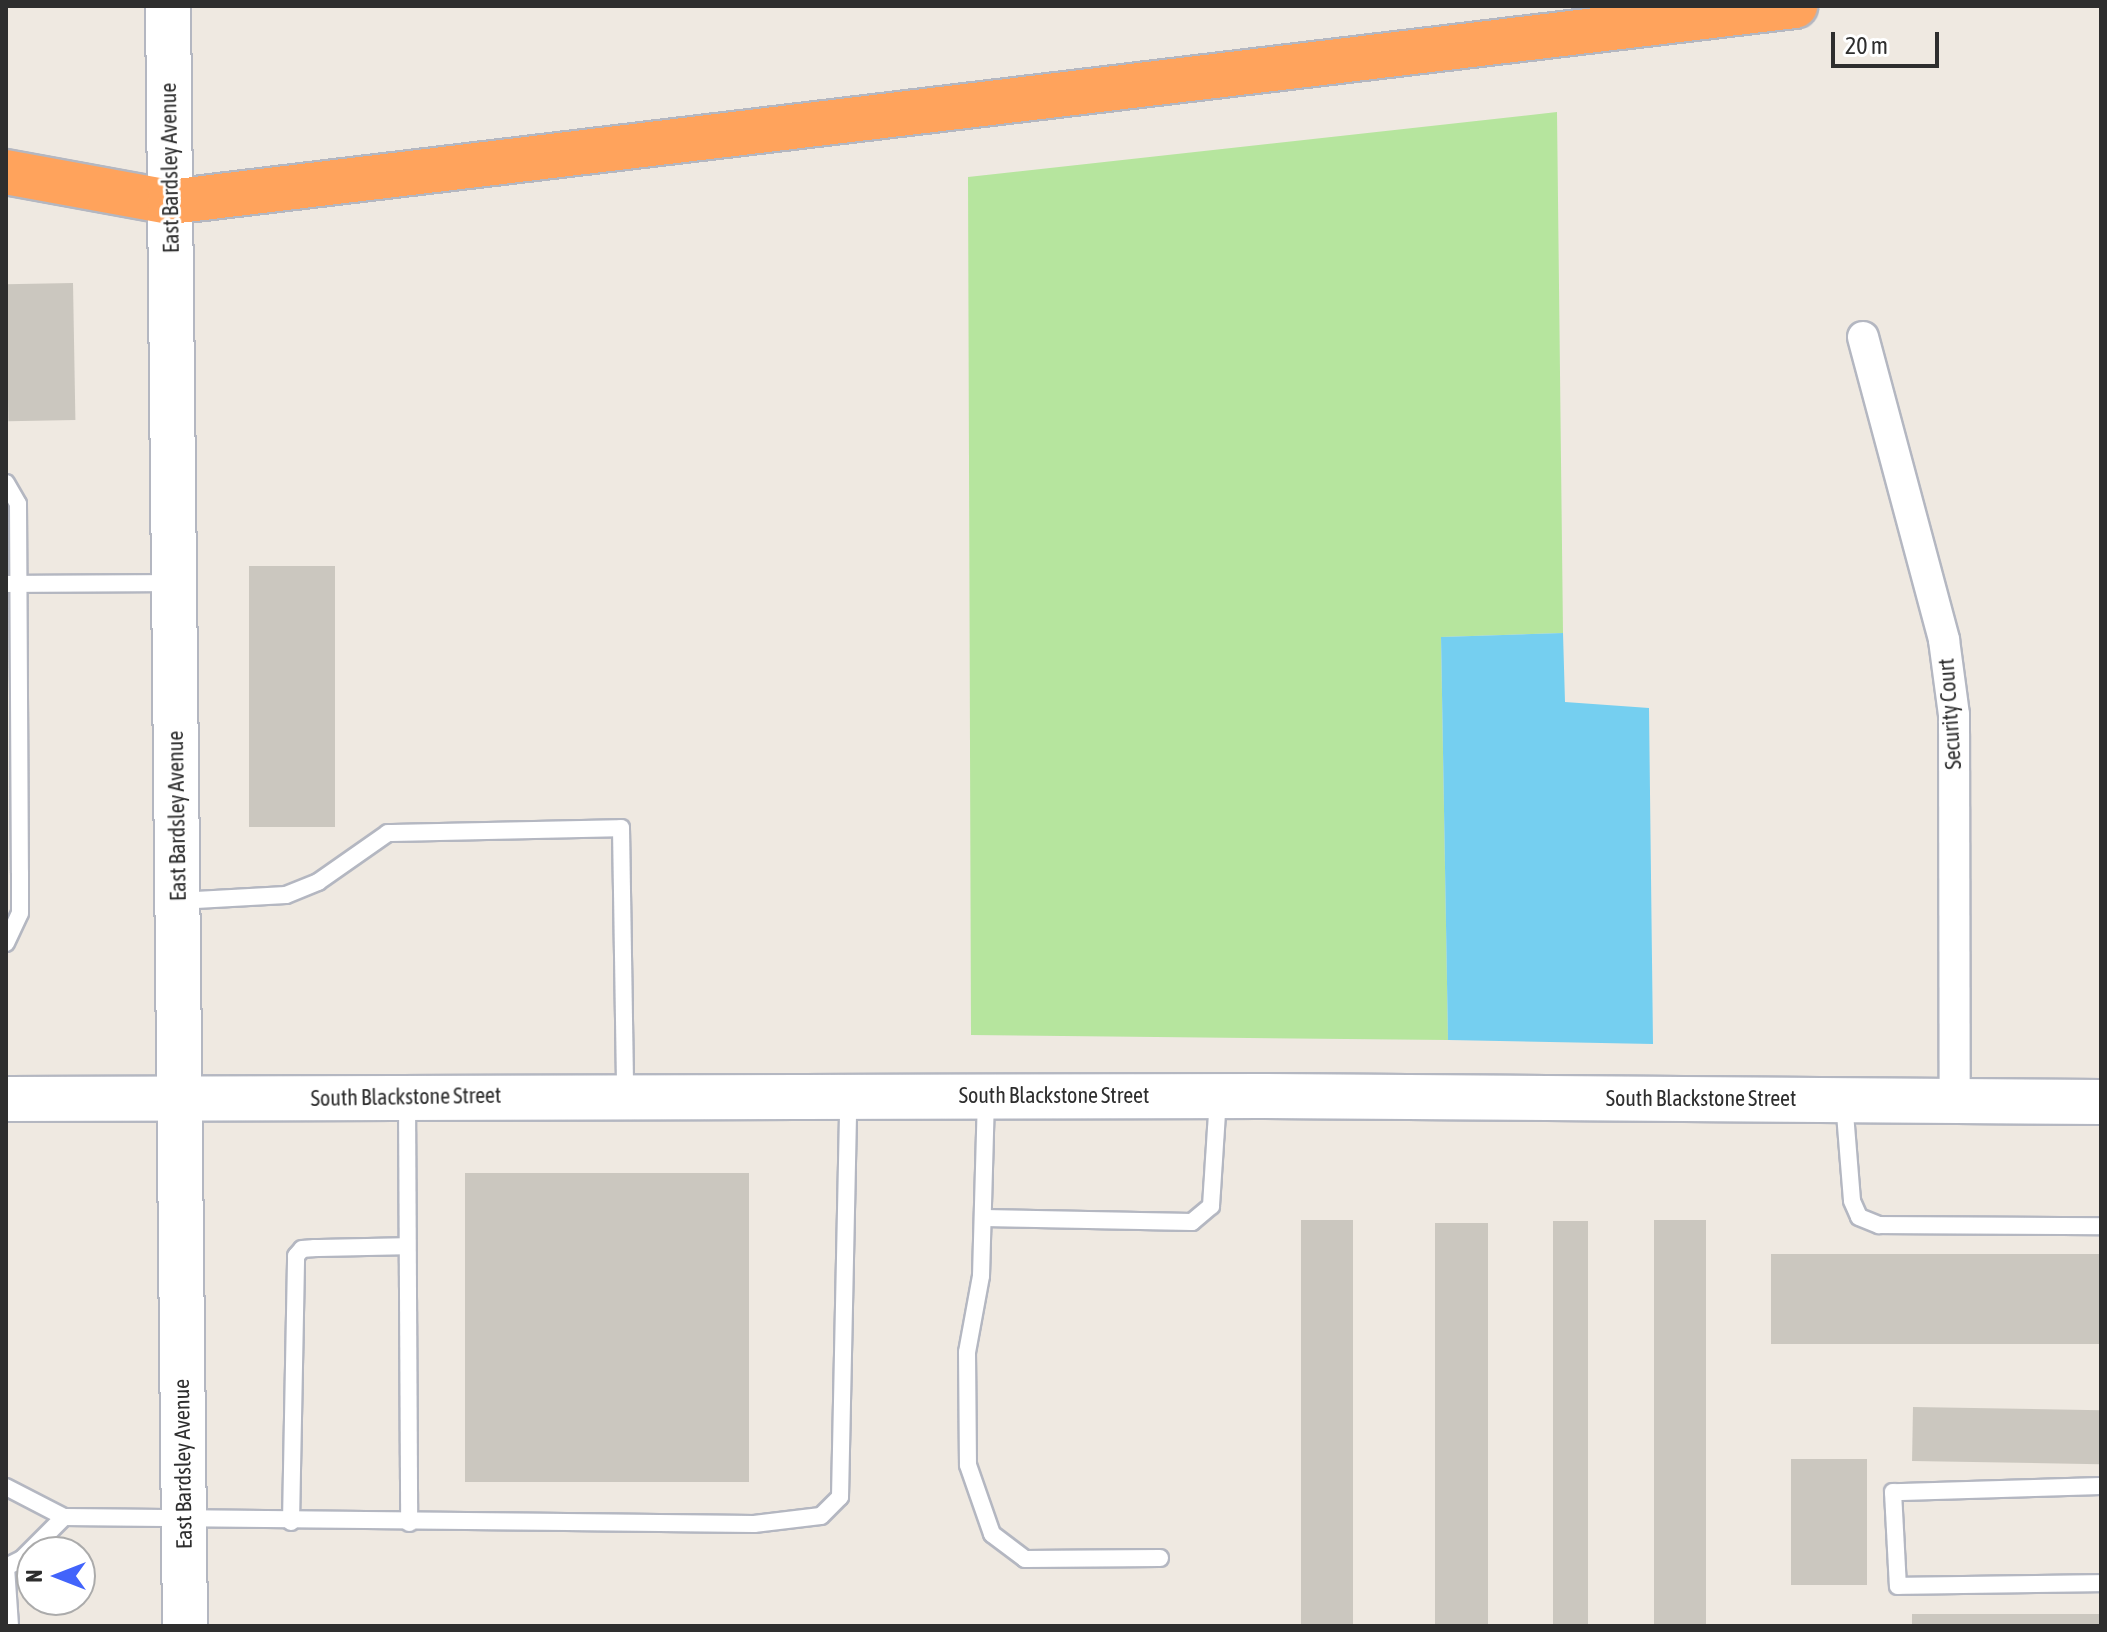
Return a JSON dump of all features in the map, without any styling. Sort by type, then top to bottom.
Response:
[{"type":"highway","points":[[6,172],[170,202],[1795,6]]},
{"type":"main road","name":"East Bardsley Avenue","points":[[168,22],[185,1626]]},
{"type":"main road","name":"South Blackstone Street","points":[[6,1099],[1218,1096],[2101,1102]]},
{"type":"street","name":"Security Court","points":[[1863,337],[1944,640],[1954,715],[1955,1101]]},
{"type":"lane","points":[[6,483],[18,504],[12,584],[11,690],[20,913],[6,943]]},
{"type":"lane","points":[[12,584],[174,583]]},
{"type":"lane","points":[[178,901],[286,895],[318,882],[388,833],[621,828],[625,1096]]},
{"type":"lane","points":[[6,1487],[64,1517],[291,1522],[754,1524],[821,1516],[840,1497],[848,1096]]},
{"type":"lane","points":[[986,1096],[981,1276],[967,1352],[968,1465],[992,1534],[1025,1559],[1160,1558]]},
{"type":"lane","points":[[984,1218],[1192,1222],[1211,1206],[1218,1096]]},
{"type":"lane","points":[[407,1097],[409,1523]]},
{"type":"lane","points":[[1844,1100],[1852,1201],[1859,1217],[1879,1225],[2101,1226]]},
{"type":"lane","points":[[291,1522],[296,1256],[302,1249],[407,1246]]},
{"type":"lane","points":[[2101,1486],[1893,1492],[1898,1586],[2101,1583]]},
{"type":"lane","points":[[10,1626],[6,1567],[22,1559],[64,1517]]},
{"type":"green space","points":[[1557,112],[1563,633],[1441,637],[1448,1040],[971,1035],[968,177]]},
{"type":"water","points":[[1563,633],[1565,702],[1649,708],[1653,1044],[1448,1040],[1441,637]]},
{"type":"building","points":[[73,283],[75,420],[8,421],[6,284]]},
{"type":"building","points":[[249,566],[335,566],[335,827],[249,827]]},
{"type":"building","points":[[465,1173],[749,1173],[749,1482],[465,1482]]},
{"type":"building","points":[[1301,1220],[1353,1220],[1353,1626],[1301,1626]]},
{"type":"building","points":[[1654,1220],[1706,1220],[1706,1626],[1654,1626]]},
{"type":"building","points":[[1553,1221],[1588,1221],[1588,1626],[1553,1626]]},
{"type":"building","points":[[1435,1223],[1488,1223],[1488,1626],[1435,1626]]},
{"type":"building","points":[[1771,1254],[2101,1254],[2101,1344],[1771,1344]]},
{"type":"building","points":[[1913,1407],[2101,1410],[2100,1464],[1912,1461]]},
{"type":"building","points":[[1791,1459],[1867,1459],[1867,1585],[1791,1585]]},
{"type":"building","points":[[1912,1614],[2101,1614],[2101,1626],[1912,1626]]}]
